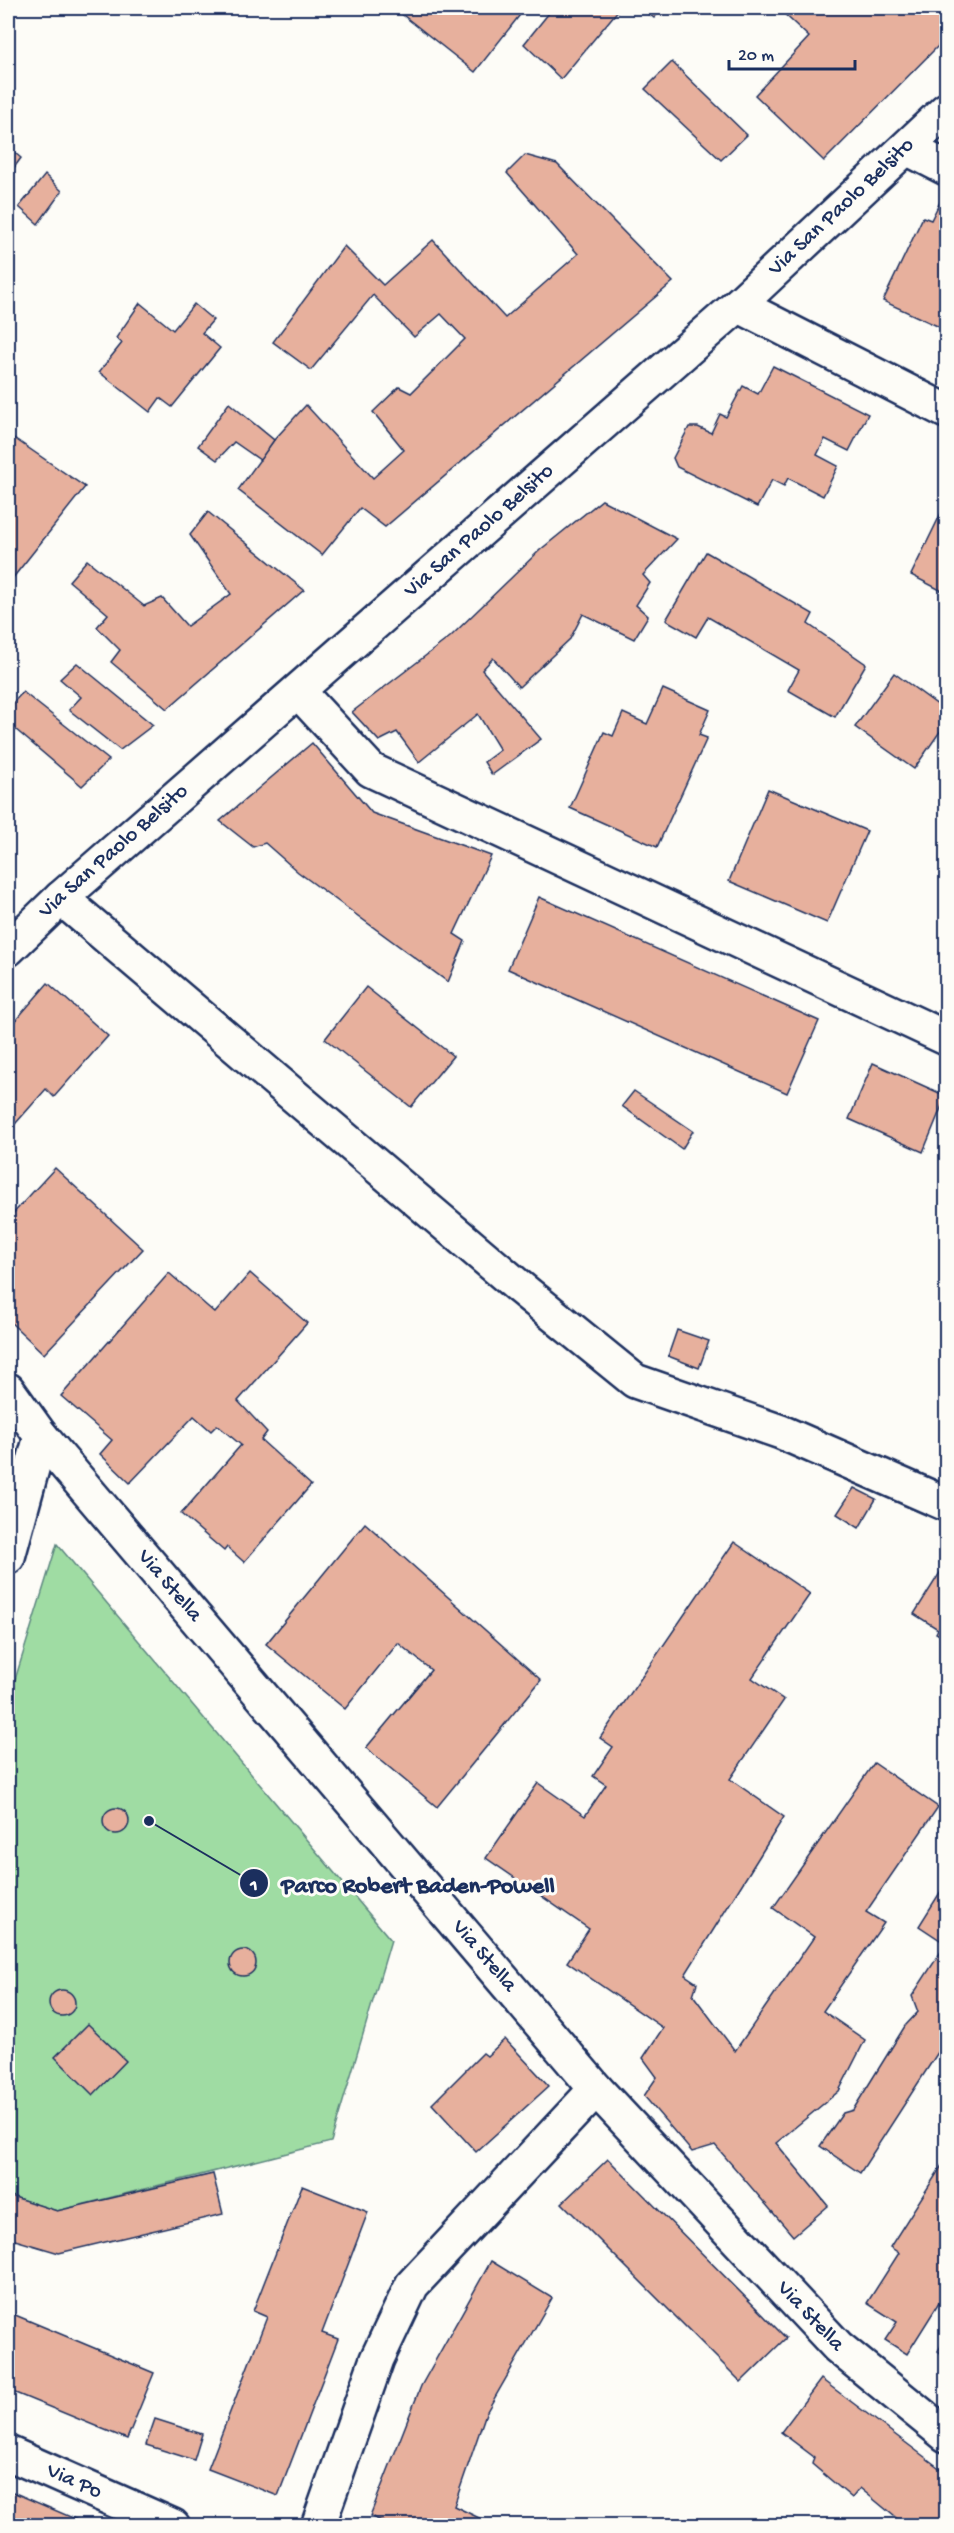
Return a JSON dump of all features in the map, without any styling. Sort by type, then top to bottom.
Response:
[{"type":"street","name":"Via San Paolo Belsito","points":[[8,949],[61,898],[738,305],[946,110]]},
{"type":"street","points":[[907,148],[946,168]]},
{"type":"street","points":[[738,305],[946,411]]},
{"type":"street","points":[[298,691],[371,770],[946,1038]]},
{"type":"street","points":[[61,898],[518,1286],[634,1381],[781,1432],[946,1504]]},
{"type":"street","name":"Via Stella","points":[[8,1390],[41,1436],[596,2089],[838,2347],[946,2435]]},
{"type":"street","points":[[8,1557],[41,1436]]},
{"type":"street","points":[[318,2526],[377,2359],[412,2285],[596,2089]]},
{"type":"street","name":"Via Po","points":[[8,2453],[173,2526]]},
{"type":"green space","points":[[57,1544],[391,1940],[331,2142],[57,2211],[8,2195],[8,1702]]},
{"type":"building","points":[[394,8],[518,8],[523,11],[475,72]]},
{"type":"building","points":[[553,8],[620,8],[561,79],[524,44]]},
{"type":"building","points":[[641,8],[663,8],[654,18]]},
{"type":"building","points":[[778,8],[930,8],[946,23],[946,38],[824,161],[755,95],[809,37]]},
{"type":"building","points":[[672,62],[747,135],[721,160],[645,89]]},
{"type":"building","points":[[8,147],[21,158],[8,176]]},
{"type":"building","points":[[525,155],[557,164],[673,282],[385,527],[360,508],[322,555],[238,490],[274,440],[306,405],[373,478],[404,450],[373,412],[399,387],[411,393],[465,339],[441,314],[414,337],[373,295],[311,370],[273,342],[344,246],[383,285],[433,240],[505,318],[578,254],[507,173]]},
{"type":"building","points":[[45,175],[62,191],[38,224],[19,207]]},
{"type":"building","points":[[941,200],[946,203],[946,330],[883,301],[923,217],[931,220]]},
{"type":"building","points":[[140,303],[173,330],[194,304],[213,320],[202,333],[220,348],[172,407],[160,398],[150,412],[99,372],[122,343],[116,338]]},
{"type":"building","points":[[773,366],[868,414],[849,451],[825,439],[817,455],[838,466],[823,496],[788,478],[784,486],[772,480],[757,507],[677,467],[673,458],[689,427],[698,427],[711,433],[720,414],[726,417],[743,386],[758,394]]},
{"type":"building","points":[[229,403],[274,440],[260,460],[234,442],[217,460],[198,446]]},
{"type":"building","points":[[8,434],[85,487],[8,584]]},
{"type":"building","points":[[602,500],[677,539],[643,575],[650,583],[636,605],[648,616],[634,639],[583,614],[570,639],[519,687],[493,658],[482,670],[541,739],[492,775],[484,762],[500,750],[478,714],[419,762],[397,732],[379,741],[352,712],[450,637],[540,550]]},
{"type":"building","points":[[946,503],[946,593],[911,575]]},
{"type":"building","points":[[208,512],[304,590],[167,709],[111,662],[120,650],[97,627],[108,614],[69,581],[87,560],[144,606],[162,598],[187,626],[231,594],[190,535]]},
{"type":"building","points":[[706,552],[813,614],[808,624],[866,664],[835,717],[788,690],[799,670],[708,617],[696,637],[666,620]]},
{"type":"building","points":[[77,663],[153,725],[120,750],[69,710],[81,697],[60,679]]},
{"type":"building","points":[[894,673],[946,711],[946,723],[914,769],[855,727]]},
{"type":"building","points":[[663,689],[710,710],[699,735],[707,738],[657,847],[570,808],[604,732],[613,736],[623,713],[647,724]]},
{"type":"building","points":[[23,692],[109,760],[82,786],[8,723],[8,708]]},
{"type":"building","points":[[312,743],[372,813],[491,856],[454,934],[465,941],[448,982],[298,872],[265,843],[253,847],[220,821]]},
{"type":"building","points":[[768,789],[867,831],[827,923],[729,881]]},
{"type":"building","points":[[539,897],[819,1021],[787,1093],[508,969]]},
{"type":"building","points":[[48,983],[108,1036],[54,1097],[46,1089],[8,1132],[8,1029]]},
{"type":"building","points":[[366,987],[453,1056],[411,1107],[325,1039]]},
{"type":"building","points":[[873,1063],[946,1096],[923,1152],[849,1119]]},
{"type":"building","points":[[634,1091],[693,1131],[682,1149],[622,1106]]},
{"type":"building","points":[[55,1168],[143,1249],[44,1354],[8,1320],[8,1219]]},
{"type":"building","points":[[169,1273],[215,1313],[250,1273],[307,1323],[238,1401],[267,1432],[261,1440],[311,1485],[244,1562],[227,1547],[224,1551],[181,1514],[241,1445],[217,1425],[211,1431],[194,1416],[130,1483],[100,1454],[112,1440],[61,1396]]},
{"type":"building","points":[[677,1330],[709,1341],[699,1368],[668,1356]]},
{"type":"building","points":[[854,1488],[876,1499],[859,1528],[837,1514]]},
{"type":"building","points":[[365,1523],[541,1680],[437,1807],[366,1748],[431,1670],[398,1643],[345,1709],[266,1644]]},
{"type":"building","points":[[734,1542],[810,1594],[752,1678],[784,1700],[730,1779],[784,1817],[685,1975],[697,1983],[693,1995],[735,2051],[814,1937],[773,1908],[874,1763],[938,1807],[866,1912],[884,1923],[823,2011],[865,2040],[839,2091],[776,2143],[828,2206],[793,2236],[715,2145],[692,2152],[644,2096],[657,2077],[643,2058],[663,2028],[567,1962],[589,1929],[486,1858],[538,1783],[585,1816],[606,1785],[593,1776],[613,1747],[600,1738]]},
{"type":"building","points":[[946,1563],[946,1639],[936,1633],[938,1629],[914,1614]]},
{"type":"building","points":[[116,1808],[125,1812],[129,1821],[125,1830],[116,1834],[107,1830],[103,1821],[107,1812]]},
{"type":"building","points":[[946,1883],[946,1944],[919,1926]]},
{"type":"building","points":[[946,1944],[946,2040],[860,2173],[820,2146],[843,2113],[853,2110],[905,2026],[918,2012],[912,1996]]},
{"type":"building","points":[[243,1950],[252,1954],[256,1963],[252,1972],[243,1976],[234,1972],[230,1963],[234,1954]]},
{"type":"building","points":[[62,1990],[71,1994],[75,2003],[71,2012],[62,2016],[53,2012],[49,2003],[53,1994]]},
{"type":"building","points":[[88,2024],[126,2061],[93,2095],[55,2057]]},
{"type":"building","points":[[505,2039],[549,2086],[476,2152],[432,2104],[483,2053],[487,2056]]},
{"type":"building","points":[[608,2159],[786,2338],[741,2382],[562,2203]]},
{"type":"building","points":[[946,2159],[946,2292],[907,2354],[885,2340],[897,2322],[867,2303],[899,2253],[890,2247]]},
{"type":"building","points":[[213,2174],[223,2214],[59,2253],[8,2238],[8,2195],[57,2211]]},
{"type":"building","points":[[302,2186],[368,2212],[322,2333],[338,2339],[278,2496],[208,2469],[267,2317],[253,2311]]},
{"type":"building","points":[[491,2261],[552,2298],[486,2413],[454,2506],[496,2526],[393,2526],[370,2516],[421,2386]]},
{"type":"building","points":[[8,2312],[154,2373],[127,2439],[8,2390]]},
{"type":"building","points":[[946,2337],[946,2357],[938,2351]]},
{"type":"building","points":[[821,2379],[946,2473],[946,2526],[906,2526],[860,2488],[852,2498],[812,2464],[814,2457],[781,2432]]},
{"type":"building","points":[[155,2419],[202,2434],[194,2460],[146,2445]]},
{"type":"building","points":[[8,2490],[87,2524],[86,2526],[8,2526]]},
{"type":"place","name":"Parco Robert Baden-Powell","points":[[149,1821]]}]
